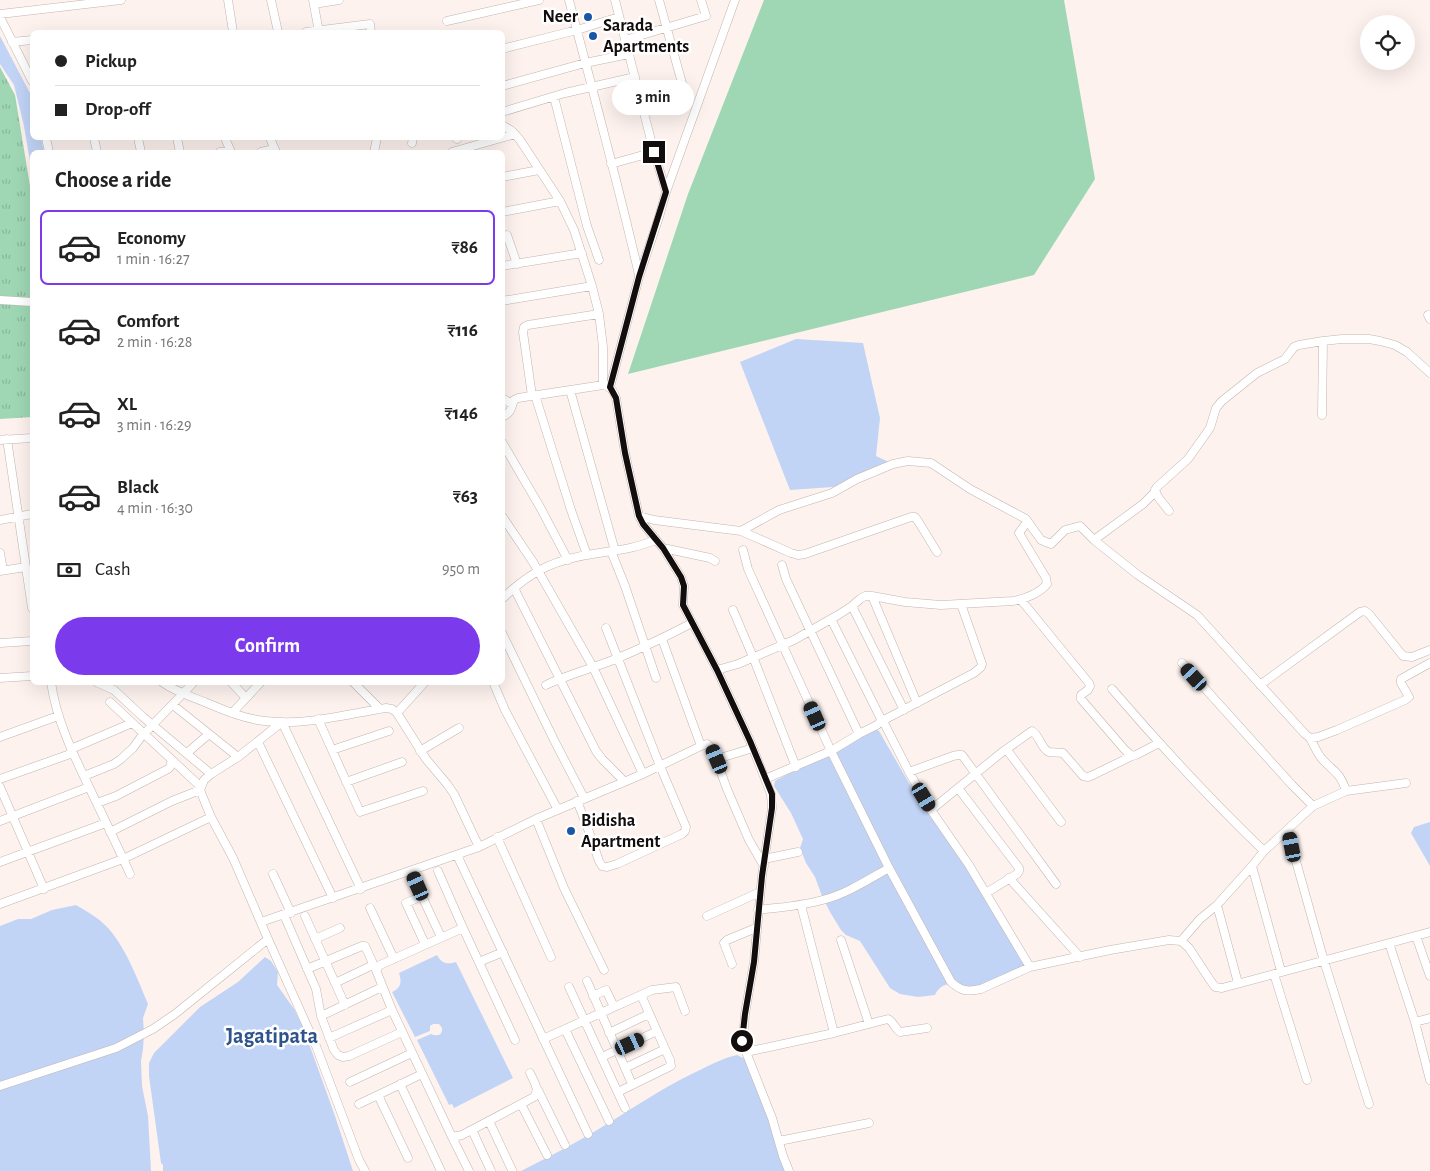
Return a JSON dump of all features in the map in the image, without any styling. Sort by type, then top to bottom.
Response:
[{"type":"street","points":[[30,72],[12,42],[0,16],[90,2],[121,0]]},
{"type":"street","points":[[228,0],[233,30]]},
{"type":"street","points":[[271,0],[278,30]]},
{"type":"street","points":[[318,30],[314,2],[339,0]]},
{"type":"street","points":[[447,21],[539,0]]},
{"type":"street","points":[[569,0],[624,210],[639,277]]},
{"type":"street","points":[[615,0],[666,192]]},
{"type":"street","points":[[659,0],[685,94]]},
{"type":"street","points":[[625,40],[706,16],[701,0]]},
{"type":"street","points":[[607,386],[666,192],[735,0]]},
{"type":"street","points":[[505,48],[619,17]]},
{"type":"street","points":[[331,30],[370,24],[371,30]]},
{"type":"street","points":[[12,42],[30,40]]},
{"type":"street","points":[[505,85],[585,63],[629,54]]},
{"type":"street","points":[[505,111],[554,96],[635,77]]},
{"type":"street","points":[[554,96],[587,226],[599,260]]},
{"type":"street","points":[[505,127],[515,134],[560,201],[574,230],[599,314],[607,386],[616,398],[625,453],[639,516],[643,524],[663,548],[681,577],[684,586],[683,605],[717,670],[772,794],[756,928],[754,962],[742,1041],[766,1100],[782,1156],[789,1171]]},
{"type":"street","points":[[505,137],[515,134]]},
{"type":"street","points":[[459,150],[494,140]]},
{"type":"street","points":[[611,164],[654,152]]},
{"type":"street","points":[[505,176],[539,170]]},
{"type":"street","points":[[505,211],[560,201]]},
{"type":"street","points":[[574,230],[587,226]]},
{"type":"street","points":[[508,235],[517,264]]},
{"type":"street","points":[[505,266],[582,253]]},
{"type":"street","points":[[505,300],[592,286]]},
{"type":"street","points":[[0,300],[30,302]]},
{"type":"street","points":[[587,555],[570,510],[534,396],[523,332],[524,327],[528,325],[599,314]]},
{"type":"street","points":[[1094,540],[1142,504],[1155,492],[1157,487],[1188,459],[1210,428],[1216,408],[1222,401],[1257,374],[1285,359],[1294,347],[1324,341],[1368,339],[1395,345],[1407,352],[1430,373]]},
{"type":"street","points":[[1322,415],[1324,341]]},
{"type":"street","points":[[505,416],[512,410],[514,400],[518,398],[607,386]]},
{"type":"street","points":[[570,390],[613,551],[656,678]]},
{"type":"street","points":[[505,400],[512,404]]},
{"type":"street","points":[[30,438],[4,440],[19,516],[30,594]]},
{"type":"street","points":[[505,447],[568,560]]},
{"type":"street","points":[[741,531],[780,510],[832,492],[893,464],[908,461],[931,463],[938,466],[970,489],[1026,519],[1041,540],[1051,544],[1065,530],[1080,526],[1094,540],[1138,575],[1198,615],[1310,738],[1321,758],[1339,774],[1346,790]]},
{"type":"street","points":[[1155,492],[1169,511]]},
{"type":"street","points":[[0,520],[30,514]]},
{"type":"street","points":[[639,516],[654,520],[741,531],[798,555],[911,516],[918,521],[937,552]]},
{"type":"street","points":[[717,670],[753,657],[810,632],[865,596],[926,604],[1021,600],[1048,584],[1019,533],[1027,522],[1026,519]]},
{"type":"street","points":[[505,520],[538,570],[593,667],[643,774]]},
{"type":"street","points":[[624,782],[596,750],[560,679],[508,593],[538,570],[552,564],[587,555],[643,545],[656,540]]},
{"type":"street","points":[[663,548],[710,558],[715,561]]},
{"type":"street","points":[[743,550],[748,569],[831,751],[889,868],[951,982],[958,988],[973,991],[1030,967],[1169,940],[1181,941],[1192,952],[1216,987],[1222,988],[1430,932]]},
{"type":"street","points":[[0,553],[1,571],[26,567]]},
{"type":"street","points":[[782,565],[786,579],[810,632],[859,734]]},
{"type":"street","points":[[872,596],[917,703]]},
{"type":"street","points":[[1021,600],[1089,683],[1088,690],[1081,695],[1084,704],[1132,756]]},
{"type":"street","points":[[765,779],[831,751],[882,721],[981,668],[982,664],[961,604]]},
{"type":"street","points":[[852,606],[904,710]]},
{"type":"street","points":[[733,610],[796,767]]},
{"type":"street","points":[[1260,685],[1360,612],[1365,611],[1369,614],[1403,656],[1412,657],[1430,650]]},
{"type":"street","points":[[831,619],[909,772],[931,810],[969,865],[1030,967]]},
{"type":"street","points":[[546,685],[618,658],[662,639],[688,625]]},
{"type":"street","points":[[505,639],[554,740],[580,799],[599,861],[602,866],[607,867],[682,834],[686,827],[606,628]]},
{"type":"street","points":[[662,639],[701,746]]},
{"type":"street","points":[[0,643],[30,641]]},
{"type":"street","points":[[1182,663],[1313,806]]},
{"type":"street","points":[[1310,738],[1337,730],[1405,700],[1408,697],[1401,679],[1430,663]]},
{"type":"street","points":[[0,678],[30,676]]},
{"type":"street","points":[[51,685],[58,716],[72,751],[130,874]]},
{"type":"street","points":[[168,685],[184,694],[232,713],[264,721],[282,722],[318,719],[392,708],[404,722],[420,751],[454,794],[479,848]]},
{"type":"street","points":[[84,776],[114,764],[134,748],[144,734],[192,685]]},
{"type":"street","points":[[234,685],[246,698]]},
{"type":"street","points":[[232,713],[258,685]]},
{"type":"street","points":[[356,685],[380,709]]},
{"type":"street","points":[[397,712],[418,685]]},
{"type":"street","points":[[494,685],[512,723],[558,810]]},
{"type":"street","points":[[114,686],[153,726],[211,774]]},
{"type":"street","points":[[1112,689],[1159,743],[1264,851]]},
{"type":"street","points":[[110,702],[200,789],[211,817],[233,858],[316,1046],[359,1160],[365,1171]]},
{"type":"street","points":[[173,705],[238,758]]},
{"type":"street","points":[[0,737],[58,716]]},
{"type":"street","points":[[318,719],[360,812],[423,792]]},
{"type":"street","points":[[110,832],[200,789],[204,780],[211,774],[238,758],[282,722]]},
{"type":"street","points":[[282,722],[361,889]]},
{"type":"street","points":[[0,779],[72,751],[132,723]]},
{"type":"street","points":[[420,751],[459,728]]},
{"type":"street","points":[[332,750],[389,731]]},
{"type":"street","points":[[931,810],[1030,732],[1034,732],[1046,750],[1063,753],[1081,774],[1088,777],[1159,743]]},
{"type":"street","points":[[187,754],[209,734]]},
{"type":"street","points":[[258,742],[333,898]]},
{"type":"street","points":[[261,922],[479,848],[497,837],[536,819],[643,774],[707,744],[712,748],[717,759],[727,789],[749,840],[764,862]]},
{"type":"street","points":[[717,759],[753,748]]},
{"type":"street","points":[[1007,750],[1061,822]]},
{"type":"street","points":[[909,772],[962,755],[1056,884]]},
{"type":"street","points":[[97,803],[116,796],[168,769],[172,760]]},
{"type":"street","points":[[346,782],[402,762]]},
{"type":"street","points":[[1181,941],[1200,919],[1217,905],[1264,851],[1313,806],[1346,790],[1406,783]]},
{"type":"street","points":[[0,787],[44,888]]},
{"type":"street","points":[[0,820],[89,787]]},
{"type":"street","points":[[958,788],[1020,868],[1019,872],[986,893]]},
{"type":"street","points":[[0,904],[123,859],[211,817]]},
{"type":"street","points":[[536,819],[564,888],[604,970]]},
{"type":"street","points":[[0,862],[106,823]]},
{"type":"street","points":[[1288,829],[1324,961],[1370,1104]]},
{"type":"street","points":[[497,837],[551,957]]},
{"type":"street","points":[[764,862],[798,852]]},
{"type":"street","points":[[457,855],[588,1134]]},
{"type":"street","points":[[1252,866],[1271,931],[1277,972],[1307,1080]]},
{"type":"street","points":[[758,910],[800,905],[834,897],[889,868]]},
{"type":"street","points":[[438,871],[515,1040]]},
{"type":"street","points":[[273,874],[316,990],[320,1016],[334,1050],[338,1055],[348,1056],[402,1032]]},
{"type":"street","points":[[413,876],[441,937]]},
{"type":"street","points":[[1009,878],[1080,957]]},
{"type":"street","points":[[707,916],[760,892]]},
{"type":"street","points":[[422,896],[406,903],[425,944]]},
{"type":"street","points":[[800,905],[834,1033]]},
{"type":"street","points":[[1217,905],[1238,983]]},
{"type":"street","points":[[370,908],[394,959]]},
{"type":"street","points":[[306,916],[345,1005]]},
{"type":"street","points":[[335,983],[374,968],[461,927],[463,928]]},
{"type":"street","points":[[315,939],[340,928]]},
{"type":"street","points":[[732,964],[724,943],[756,928]]},
{"type":"street","points":[[1416,936],[1430,976]]},
{"type":"street","points":[[0,1086],[116,1048],[153,1029],[175,1014],[268,939]]},
{"type":"street","points":[[841,940],[869,1024]]},
{"type":"street","points":[[1390,943],[1415,1022],[1430,1080]]},
{"type":"street","points":[[307,969],[365,946],[402,1032],[469,1171]]},
{"type":"street","points":[[479,962],[503,952]]},
{"type":"street","points":[[587,981],[632,1084]]},
{"type":"street","points":[[320,1016],[382,987]]},
{"type":"street","points":[[569,987],[625,1108]]},
{"type":"street","points":[[543,1039],[652,990],[676,987],[685,1011]]},
{"type":"street","points":[[593,996],[606,990],[614,1007]]},
{"type":"street","points":[[618,1092],[671,1066],[641,995]]},
{"type":"street","points":[[329,1038],[392,1010]]},
{"type":"street","points":[[609,1033],[649,1014]]},
{"type":"street","points":[[1415,1022],[1430,1018]]},
{"type":"street","points":[[746,1052],[888,1019],[891,1020],[900,1032],[927,1028]]},
{"type":"street","points":[[566,1029],[608,1121]]},
{"type":"street","points":[[602,1057],[657,1032]]},
{"type":"street","points":[[625,1068],[665,1049]]},
{"type":"street","points":[[350,1082],[412,1053]]},
{"type":"street","points":[[530,1073],[565,1145]]},
{"type":"street","points":[[359,1104],[422,1074]]},
{"type":"street","points":[[400,1084],[441,1171]]},
{"type":"street","points":[[452,1137],[462,1135],[522,1104],[534,1097],[538,1090]]},
{"type":"street","points":[[378,1095],[408,1158]]},
{"type":"street","points":[[522,1104],[547,1155]]},
{"type":"street","points":[[489,1121],[512,1170]]},
{"type":"street","points":[[779,1141],[868,1123]]},
{"type":"street","points":[[472,1130],[491,1171]]},
{"type":"green space","points":[[764,0],[1064,0],[1095,179],[1034,275],[628,374],[688,194]]},
{"type":"green space","points":[[0,67],[15,95],[30,186],[30,417],[0,419]]},
{"type":"water","points":[[0,36],[30,93],[30,140],[41,140],[44,150],[30,150],[30,160],[14,85],[0,64]]},
{"type":"water","points":[[796,339],[863,343],[880,418],[876,456],[891,463],[889,467],[833,487],[790,490],[740,362]]},
{"type":"water","points":[[875,729],[879,731],[925,808],[946,834],[1026,967],[975,988],[948,984],[939,989],[935,995],[918,997],[900,994],[890,988],[860,941],[846,935],[841,930],[806,863],[800,848],[803,839],[791,813],[774,786],[775,781]]},
{"type":"water","points":[[1430,822],[1430,866],[1411,833],[1414,827]]},
{"type":"water","points":[[76,905],[98,919],[112,933],[130,962],[148,1004],[143,1018],[144,1034],[141,1061],[142,1086],[148,1116],[151,1171],[0,1171],[0,926],[18,919],[31,919],[52,910]]},
{"type":"water","points":[[437,955],[445,963],[456,962],[513,1078],[454,1108],[452,1104],[449,1105],[417,1040],[431,1034],[439,1035],[442,1032],[442,1028],[439,1024],[433,1024],[430,1026],[430,1031],[415,1037],[392,992],[400,984],[399,973]]},
{"type":"water","points":[[265,957],[271,961],[278,972],[277,985],[294,1009],[303,1027],[353,1171],[163,1171],[149,1076],[149,1063],[154,1053],[200,1007],[238,982]]},
{"type":"water","points":[[737,1055],[745,1059],[767,1111],[786,1171],[521,1171],[581,1140],[679,1080],[719,1061]]},
{"type":"place","name":"Neer","points":[[588,17]]},
{"type":"place","name":"Sarada Apartments","points":[[593,36]]},
{"type":"place","name":"Bidisha Apartment","points":[[571,831]]},
{"type":"district","name":"Jagatipata","points":[[272,1036]]},
{"type":"route","points":[[654,152],[666,192],[639,277],[610,387],[616,398],[625,453],[639,516],[643,524],[663,548],[681,577],[684,586],[683,605],[717,670],[772,794],[772,808],[758,910],[754,962],[742,1041]]}]
